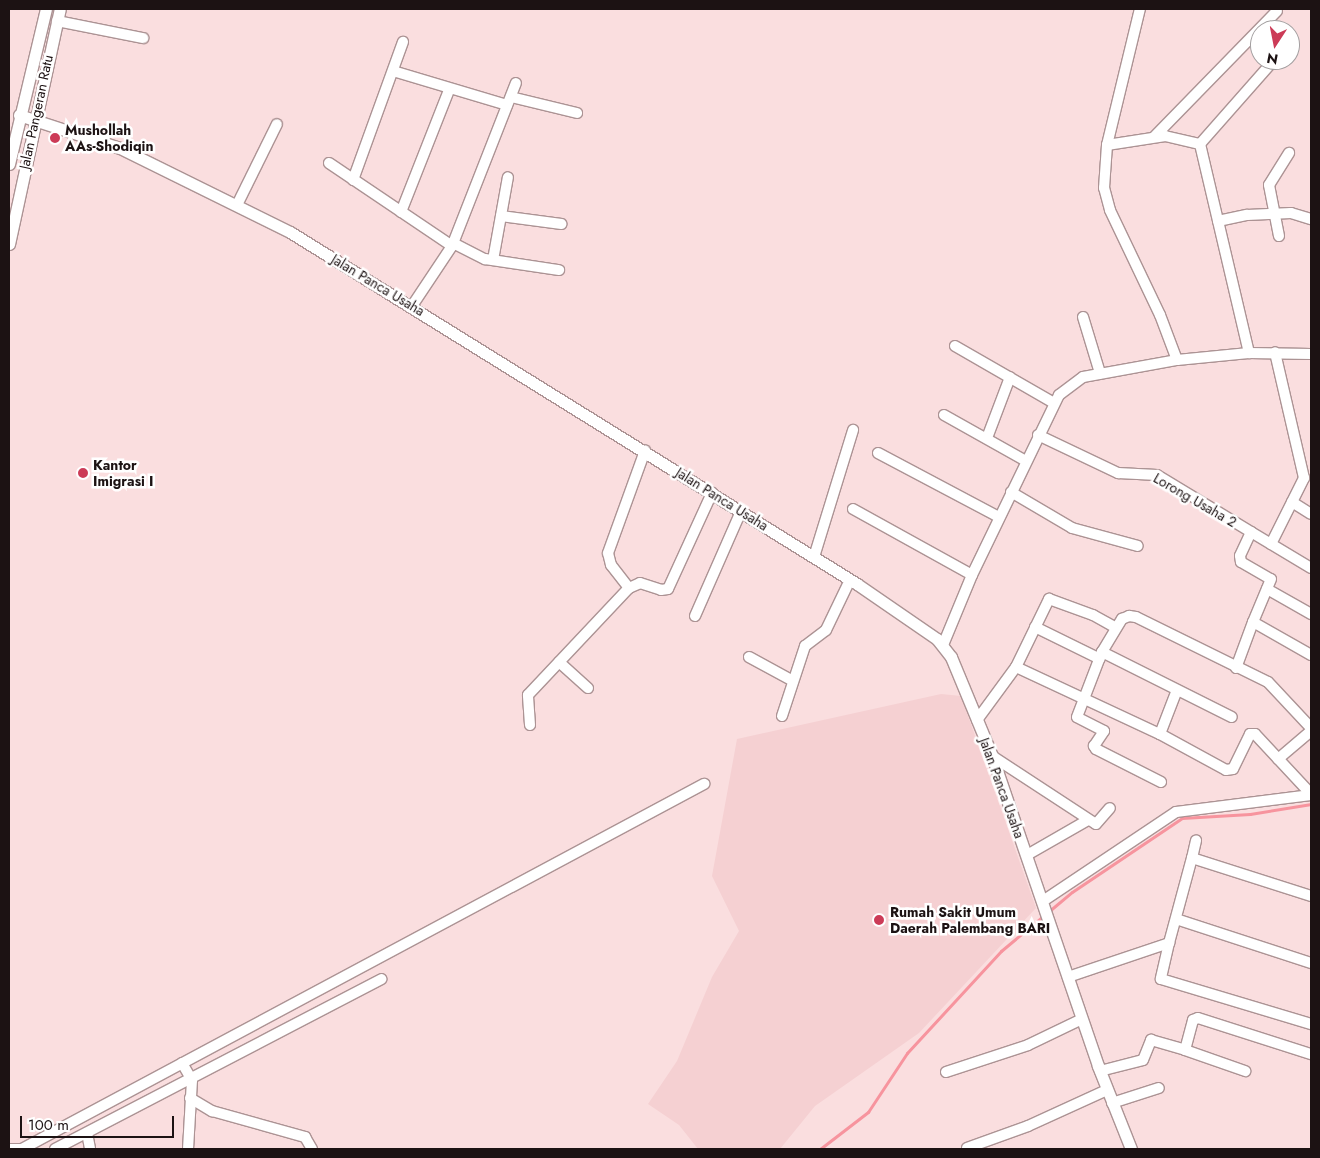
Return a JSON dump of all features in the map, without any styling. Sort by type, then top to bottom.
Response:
[{"type":"street","name":"Jalan Pangeran Ratu","points":[[9,164],[19,115],[46,9]]},
{"type":"street","name":"Jalan Pangeran Ratu","points":[[9,244],[34,118],[60,9]]},
{"type":"street","points":[[1140,9],[1107,145],[1103,176],[1108,204],[1160,315],[1177,360]]},
{"type":"street","points":[[1154,137],[1277,11]]},
{"type":"street","points":[[57,21],[143,38]]},
{"type":"street","points":[[353,180],[403,42]]},
{"type":"street","points":[[1200,144],[1265,70]]},
{"type":"street","points":[[393,71],[449,90],[577,113]]},
{"type":"street","points":[[412,306],[452,244],[516,83]]},
{"type":"street","points":[[401,212],[449,90]]},
{"type":"street","name":"Jalan Panca Usaha","points":[[19,115],[34,118],[120,148],[290,232],[814,557],[943,645],[992,756],[1100,1071],[1131,1149]]},
{"type":"street","points":[[237,205],[277,124]]},
{"type":"street","points":[[1107,145],[1154,137],[1175,137],[1200,144]]},
{"type":"street","points":[[1200,144],[1249,353]]},
{"type":"street","points":[[1279,236],[1270,180],[1289,153]]},
{"type":"street","points":[[329,164],[452,244],[493,260],[559,270]]},
{"type":"street","points":[[493,260],[508,177]]},
{"type":"street","points":[[1218,221],[1291,213],[1311,219]]},
{"type":"street","points":[[501,216],[561,224]]},
{"type":"street","points":[[1083,317],[1100,373]]},
{"type":"street","points":[[955,346],[1054,402]]},
{"type":"street","points":[[1271,544],[1304,478],[1275,352]]},
{"type":"street","points":[[943,645],[972,576],[1054,402],[1074,382],[1100,373],[1177,360],[1249,353],[1311,354]]},
{"type":"street","points":[[987,438],[1010,377]]},
{"type":"street","points":[[944,415],[1026,461]]},
{"type":"street","points":[[814,557],[853,430]]},
{"type":"street","name":"Lorong Usaha 2","points":[[1038,435],[1118,473],[1142,472],[1161,477],[1251,532],[1240,560],[1270,577],[1267,589]]},
{"type":"street","points":[[630,588],[611,565],[608,553],[646,452]]},
{"type":"street","points":[[878,453],[1000,517]]},
{"type":"street","points":[[1011,492],[1072,528],[1138,546]]},
{"type":"street","points":[[530,725],[527,698],[630,588],[640,583],[661,590],[668,589],[712,493]]},
{"type":"street","points":[[1292,502],[1311,514]]},
{"type":"street","points":[[853,509],[972,576]]},
{"type":"street","points":[[695,616],[741,511]]},
{"type":"street","points":[[1251,532],[1311,568]]},
{"type":"street","points":[[782,716],[804,646],[826,630],[850,580]]},
{"type":"street","points":[[1236,668],[1252,622],[1267,589],[1311,614]]},
{"type":"street","points":[[977,720],[1016,667],[1051,598],[1116,628]]},
{"type":"street","points":[[1161,782],[1094,748],[1104,732],[1077,719],[1076,711],[1101,655],[1116,628],[1126,616],[1136,617],[1236,668],[1268,682],[1311,729],[1278,759]]},
{"type":"street","points":[[1252,622],[1311,655]]},
{"type":"street","points":[[1035,628],[1101,655],[1232,717]]},
{"type":"street","points":[[749,657],[793,681]]},
{"type":"street","points":[[559,662],[588,688]]},
{"type":"street","points":[[1016,667],[1160,734],[1226,770],[1233,770],[1252,734],[1311,794]]},
{"type":"street","points":[[1160,734],[1177,690]]},
{"type":"street","points":[[992,756],[1088,820],[1097,824],[1110,808]]},
{"type":"street","points":[[10,1149],[22,1148],[704,784]]},
{"type":"street","points":[[1044,904],[1176,812],[1311,794]]},
{"type":"street","points":[[1027,854],[1088,820]]},
{"type":"street","points":[[1196,840],[1161,979],[1311,1024]]},
{"type":"street","points":[[1192,858],[1311,896]]},
{"type":"street","points":[[1176,920],[1311,963]]},
{"type":"street","points":[[1068,977],[1169,943]]},
{"type":"street","points":[[55,1149],[192,1080],[381,979]]},
{"type":"street","points":[[1185,1050],[1193,1020],[1198,1018],[1311,1054]]},
{"type":"street","points":[[946,1072],[1028,1045],[1082,1019]]},
{"type":"street","points":[[1100,1071],[1143,1060],[1151,1040],[1245,1071]]},
{"type":"street","points":[[182,1063],[192,1080],[188,1149]]},
{"type":"street","points":[[1112,1103],[1159,1088]]},
{"type":"street","points":[[967,1148],[1028,1126],[1107,1090]]},
{"type":"street","points":[[190,1098],[212,1111],[305,1137],[312,1149]]},
{"type":"street","points":[[86,1133],[90,1149]]},
{"type":"shaded area","name":"Rumah Sakit Umum Daerah Palembang BARI","points":[[941,694],[961,696],[1036,908],[919,1033],[815,1106],[780,1149],[698,1149],[679,1125],[648,1104],[677,1061],[712,977],[739,931],[712,876],[737,739]]},
{"type":"waterway","points":[[1048,912],[1072,892],[1182,818],[1250,814],[1311,804]]},
{"type":"waterway","points":[[820,1149],[868,1112],[907,1053],[1001,951],[1043,916]]},
{"type":"place","name":"Mushollah AAs-Shodiqin","points":[[55,138]]},
{"type":"place","name":"Kantor Imigrasi I","points":[[83,473]]},
{"type":"place","name":"Rumah Sakit Umum Daerah Palembang BARI","points":[[879,920]]}]
